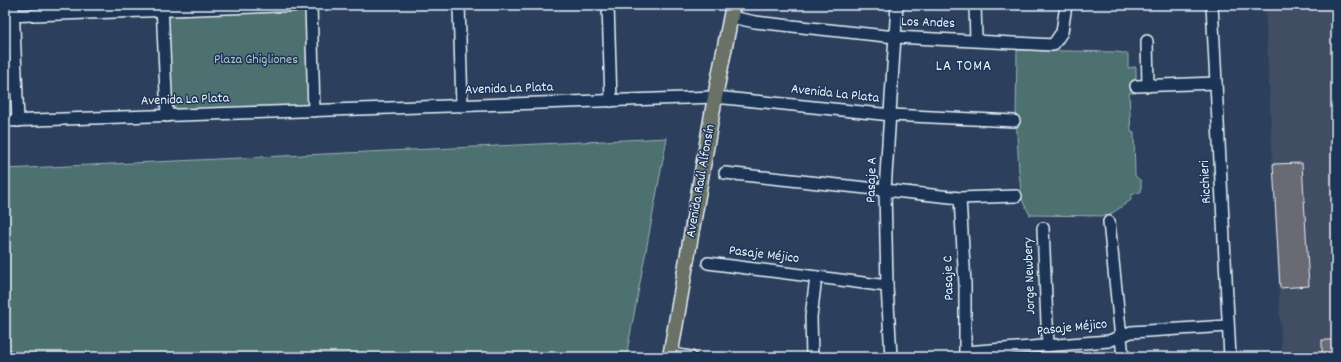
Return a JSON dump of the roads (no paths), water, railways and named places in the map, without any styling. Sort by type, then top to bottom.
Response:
[{"type":"main road","name":"Avenida Raúl Alfonsín","points":[[671,355],[715,97],[732,11]]},
{"type":"street","points":[[18,121],[11,12],[306,5]]},
{"type":"street","points":[[311,5],[314,111]]},
{"type":"street","points":[[459,5],[462,106]]},
{"type":"street","points":[[608,5],[611,101]]},
{"type":"street","name":"Pasaje A","points":[[891,357],[885,190],[897,5]]},
{"type":"street","points":[[975,5],[976,40]]},
{"type":"street","name":"Los Andes","points":[[732,11],[756,22],[895,37],[1053,45],[1062,32],[1066,5]]},
{"type":"street","name":"Ricchieri","points":[[1212,5],[1230,357]]},
{"type":"street","points":[[162,8],[167,116]]},
{"type":"street","points":[[1147,41],[1148,86]]},
{"type":"street","points":[[1136,86],[1216,83]]},
{"type":"street","name":"Avenida La Plata","points":[[5,121],[715,97],[891,114],[1014,121]]},
{"type":"street","points":[[725,173],[960,198],[1016,196]]},
{"type":"street","name":"Pasaje C","points":[[960,198],[965,284],[965,354]]},
{"type":"street","points":[[1109,222],[1123,357]]},
{"type":"street","name":"Jorge Newbery","points":[[1043,228],[1048,346]]},
{"type":"street","name":"Pasaje Méjico","points":[[708,263],[888,286]]},
{"type":"street","points":[[812,357],[811,316],[816,277]]},
{"type":"street","name":"Pasaje Méjico","points":[[965,354],[1109,341],[1131,332],[1228,326]]},
{"type":"street","points":[[671,355],[690,357]]},
{"type":"district","name":"LA TOMA","points":[[964,67]]},
{"type":"park label","name":"Plaza Ghigliones","points":[[256,60]]}]
